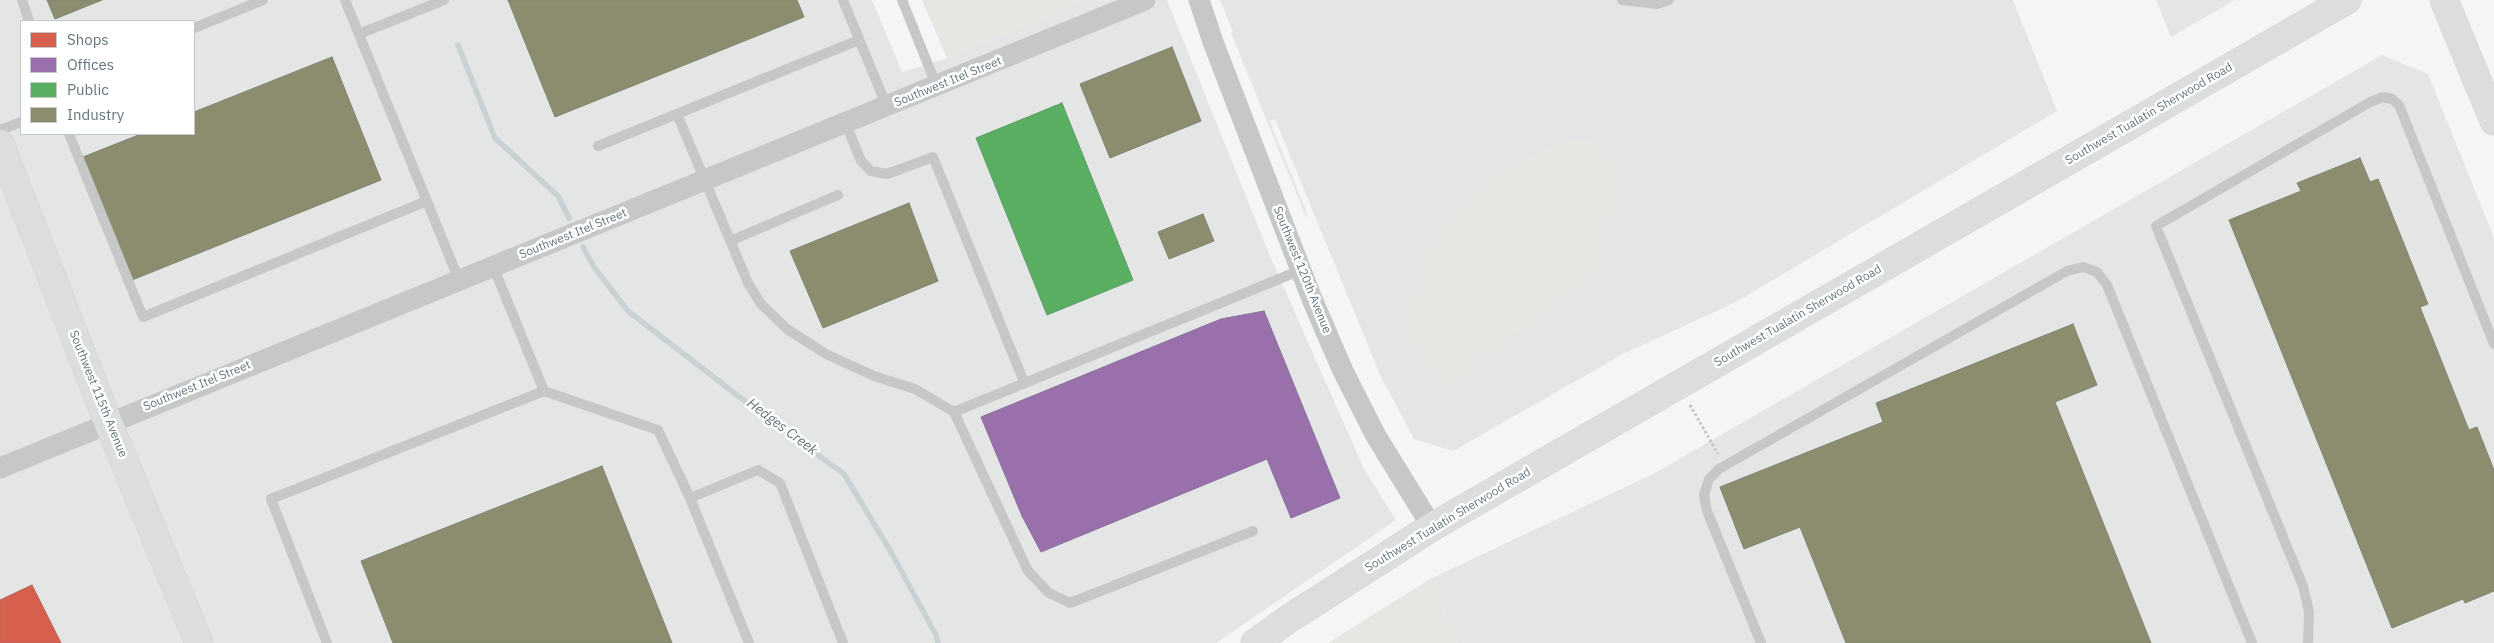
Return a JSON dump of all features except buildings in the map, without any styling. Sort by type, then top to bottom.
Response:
[{"type":"main road","name":"Southwest Tualatin Sherwood Road","points":[[1255,643],[1290,618],[1432,527],[2347,0]]},
{"type":"main road","points":[[2444,0],[2494,122]]},
{"type":"main road","name":"Southwest 115th Avenue","points":[[0,144],[108,422],[199,643]]},
{"type":"street","name":"Southwest Itel Street","points":[[0,468],[108,422],[846,124],[1145,0]]},
{"type":"street","name":"Southwest 120th Avenue","points":[[1200,0],[1213,42],[1301,270],[1343,371],[1376,436],[1432,527]]},
{"type":"lane","points":[[22,0],[29,20]]},
{"type":"lane","points":[[195,28],[263,0]]},
{"type":"lane","points":[[346,0],[459,280]]},
{"type":"lane","points":[[359,34],[444,0]]},
{"type":"lane","points":[[842,0],[887,107]]},
{"type":"lane","points":[[902,0],[937,86]]},
{"type":"lane","points":[[1622,0],[1657,4],[1669,0]]},
{"type":"lane","points":[[598,146],[859,40]]},
{"type":"lane","points":[[2308,643],[2309,612],[2302,586],[2156,226],[2372,101],[2383,97],[2392,99],[2399,105],[2494,344]]},
{"type":"lane","points":[[677,114],[748,282],[761,304],[787,329],[826,354],[874,376],[915,389],[954,412],[1028,571],[1049,593],[1070,603],[1253,531]]},
{"type":"lane","points":[[0,130],[20,122]]},
{"type":"lane","points":[[846,124],[861,161],[871,171],[887,174],[934,157],[1024,382]]},
{"type":"lane","points":[[69,135],[143,317],[427,201]]},
{"type":"lane","points":[[730,241],[838,195]]},
{"type":"lane","points":[[493,266],[544,391]]},
{"type":"lane","points":[[1761,643],[1707,511],[1704,495],[1709,479],[1723,466],[2067,271],[2083,267],[2097,272],[2107,285],[2252,643]]},
{"type":"lane","points":[[954,412],[1301,270]]},
{"type":"lane","points":[[327,643],[271,499],[544,391],[658,430],[690,498],[749,643]]},
{"type":"lane","points":[[690,498],[758,470],[780,483],[843,643]]},
{"type":"path","points":[[1678,386],[1714,445],[1723,466]]},
{"type":"shaded area","points":[[0,0],[872,0],[902,72],[947,58],[1084,0],[1167,0],[1270,256],[1364,469],[1396,520],[1216,643],[0,643]]},
{"type":"shaded area","points":[[922,0],[1084,0],[947,58]]},
{"type":"shaded area","points":[[1220,0],[2013,0],[2057,111],[1736,302],[1623,354],[1453,451],[1414,439],[1381,377],[1275,119],[1269,121]]},
{"type":"shaded area","points":[[2156,0],[2235,0],[2171,37]]},
{"type":"shaded area","points":[[1234,32],[1308,216],[1306,217],[1231,33]]},
{"type":"shaded area","points":[[2382,55],[2428,74],[2494,238],[2494,643],[1458,643],[1430,579],[1653,474]]},
{"type":"shaded area","points":[[1592,139],[1624,179],[1599,249],[1604,259],[1543,316],[1503,340],[1506,347],[1498,352],[1493,345],[1485,350],[1465,375],[1461,388],[1435,382],[1417,343],[1403,327],[1410,315],[1423,263],[1433,239],[1467,199],[1495,176],[1524,158],[1565,142]]},
{"type":"shaded area","points":[[1430,579],[1458,643],[1328,643]]},
{"type":"waterway","name":"Hedges Creek","points":[[458,45],[495,138],[558,196],[569,218]]},
{"type":"waterway","name":"Hedges Creek","points":[[583,247],[594,267],[628,311],[772,422],[844,474],[891,552],[936,635],[938,643]]}]
